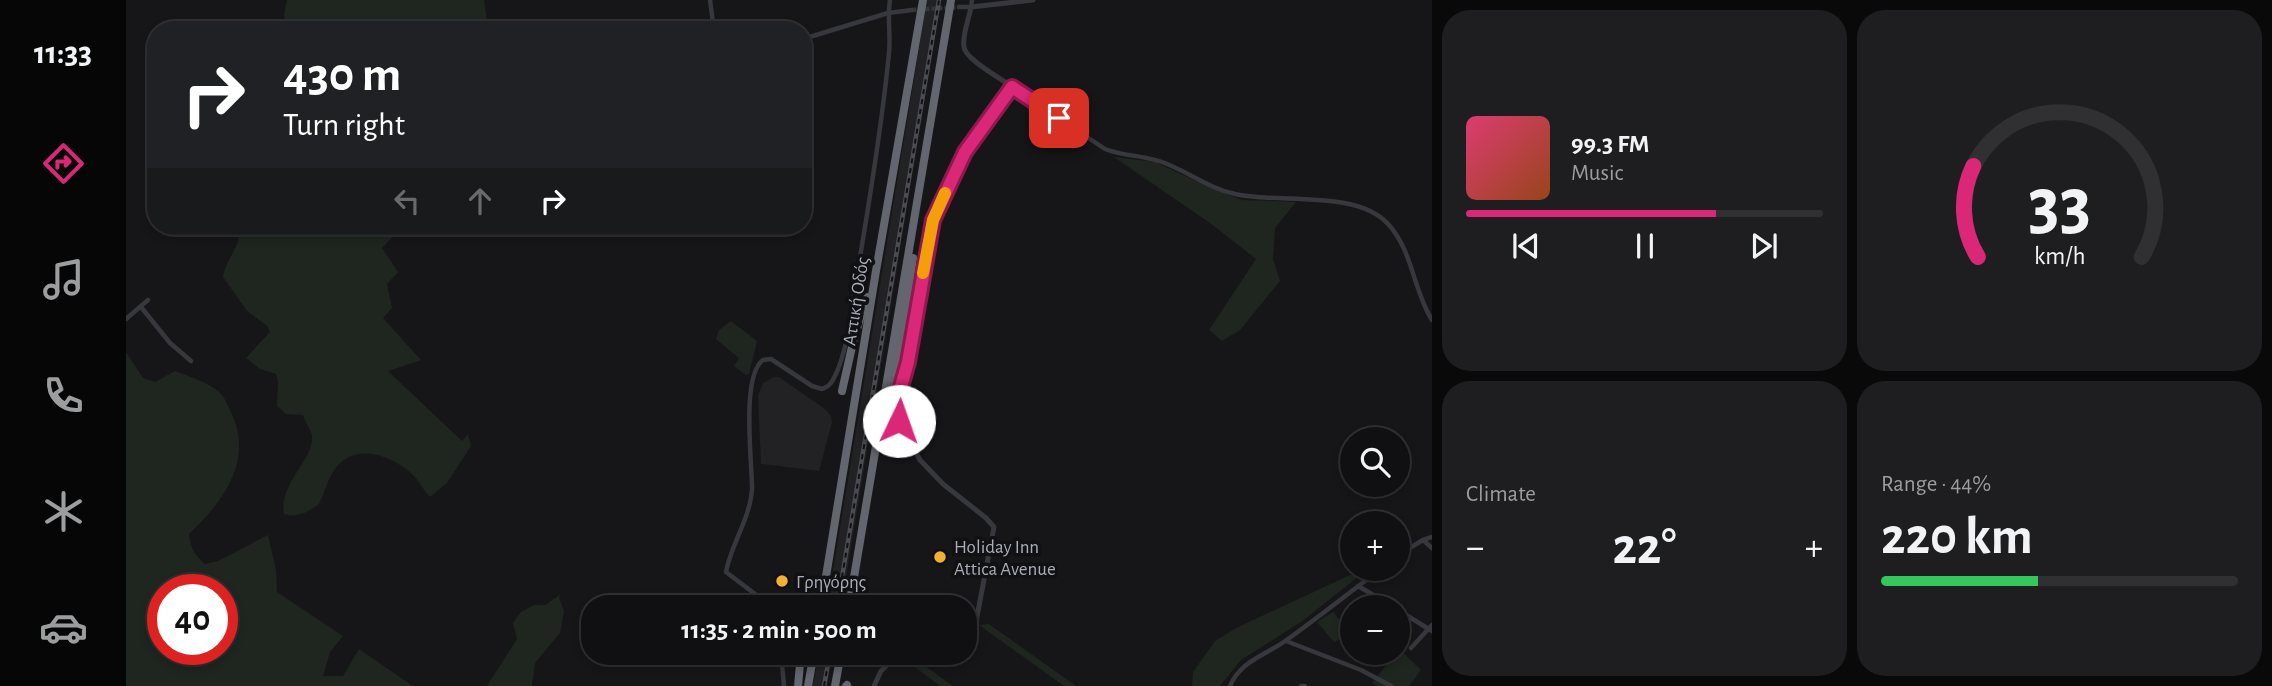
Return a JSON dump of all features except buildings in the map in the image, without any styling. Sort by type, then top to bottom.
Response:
[{"type":"highway","name":"Αττική Οδός","points":[[823,595],[923,0]]},
{"type":"highway","points":[[851,595],[951,0]]},
{"type":"highway","points":[[890,414],[914,257],[916,211]]},
{"type":"highway","points":[[842,391],[854,338],[876,271]]},
{"type":"highway","points":[[798,686],[800,665]]},
{"type":"highway","points":[[808,686],[812,665]]},
{"type":"highway","points":[[835,686],[839,665]]},
{"type":"street","points":[[710,0],[713,21]]},
{"type":"street","points":[[756,595],[726,572],[751,502],[749,412],[755,369],[763,360],[771,359],[812,386],[822,389],[832,382],[837,369],[846,341],[854,299],[876,148],[890,50],[890,0]]},
{"type":"street","points":[[959,7],[1033,0]]},
{"type":"street","points":[[972,4],[963,44],[964,51],[1012,87],[1105,149],[1117,154],[1157,160],[1231,194],[1317,199],[1378,214],[1395,232],[1404,247],[1422,301],[1432,320]]},
{"type":"street","points":[[812,36],[888,13],[912,10]]},
{"type":"street","points":[[977,617],[994,527],[920,460],[899,421],[898,397],[908,362],[933,220],[965,152],[1012,87]]},
{"type":"street","points":[[126,319],[148,300]]},
{"type":"street","points":[[141,307],[170,343],[191,361]]},
{"type":"street","points":[[1410,548],[1432,537]]},
{"type":"street","points":[[1423,540],[1432,548]]},
{"type":"street","points":[[1230,686],[1235,675],[1249,662],[1286,641],[1365,581]]},
{"type":"street","points":[[1358,586],[1374,595]]},
{"type":"street","points":[[1410,616],[1430,628],[1411,648]]},
{"type":"street","points":[[1286,641],[1361,670],[1391,686]]},
{"type":"street","points":[[782,665],[783,686]]},
{"type":"street","points":[[874,686],[881,671],[887,665]]},
{"type":"shaded area","points":[[287,0],[484,0],[487,21],[285,21]]},
{"type":"shaded area","points":[[927,0],[941,0],[843,595],[829,595]]},
{"type":"shaded area","points":[[1114,157],[1155,162],[1242,200],[1296,202],[1275,228],[1273,259],[1280,281],[1240,330],[1222,341],[1209,330],[1256,259],[1210,223]]},
{"type":"shaded area","points":[[240,235],[394,235],[382,248],[398,272],[387,284],[392,308],[383,318],[421,360],[388,371],[462,441],[468,434],[471,446],[447,483],[430,497],[405,468],[395,462],[374,454],[353,455],[335,469],[319,504],[303,514],[284,514],[287,492],[308,454],[312,436],[303,415],[286,414],[277,406],[276,374],[260,369],[246,358],[270,332],[267,326],[247,311],[223,277]]},
{"type":"shaded area","points":[[731,321],[757,341],[749,374],[746,375],[734,366],[739,358],[716,339],[719,330]]},
{"type":"shaded area","points":[[126,352],[143,378],[155,382],[175,371],[214,388],[224,398],[237,428],[239,445],[232,478],[214,508],[189,534],[198,558],[205,564],[218,561],[268,535],[276,570],[277,592],[343,636],[330,652],[323,676],[343,676],[359,649],[413,686],[126,686]]},
{"type":"shaded area","points":[[779,377],[831,416],[832,422],[819,471],[761,464],[758,396],[763,383]]},
{"type":"shaded area","points":[[1340,580],[1353,581],[1301,622],[1241,660],[1220,686],[1192,686],[1193,672],[1215,641],[1236,628]]},
{"type":"shaded area","points":[[560,594],[564,611],[560,633],[535,663],[532,686],[487,686],[517,639],[513,623],[521,612],[534,605],[546,605]]},
{"type":"shaded area","points":[[1333,612],[1340,620],[1340,640],[1334,642],[1317,622]]},
{"type":"shaded area","points":[[989,624],[1076,686],[1064,686],[979,625]]},
{"type":"shaded area","points":[[1410,659],[1421,670],[1409,686],[1377,686],[1372,683],[1386,665],[1410,665]]},
{"type":"shaded area","points":[[817,665],[831,665],[827,686],[813,686]]},
{"type":"shaded area","points":[[912,665],[923,665],[953,686],[940,686]]},
{"type":"tunnel","points":[[912,10],[959,7]]},
{"type":"railway","points":[[839,595],[939,0]]},
{"type":"railway","points":[[824,686],[828,665]]},
{"type":"slow traffic","points":[[923,273],[933,220],[945,193]]},
{"type":"place","name":"Holiday Inn Attica Avenue","points":[[940,557]]},
{"type":"place","name":"Γρηγόρης","points":[[782,581]]},
{"type":"route","points":[[899,421],[898,397],[908,362],[933,220],[956,168],[1012,87],[1059,118]]}]
